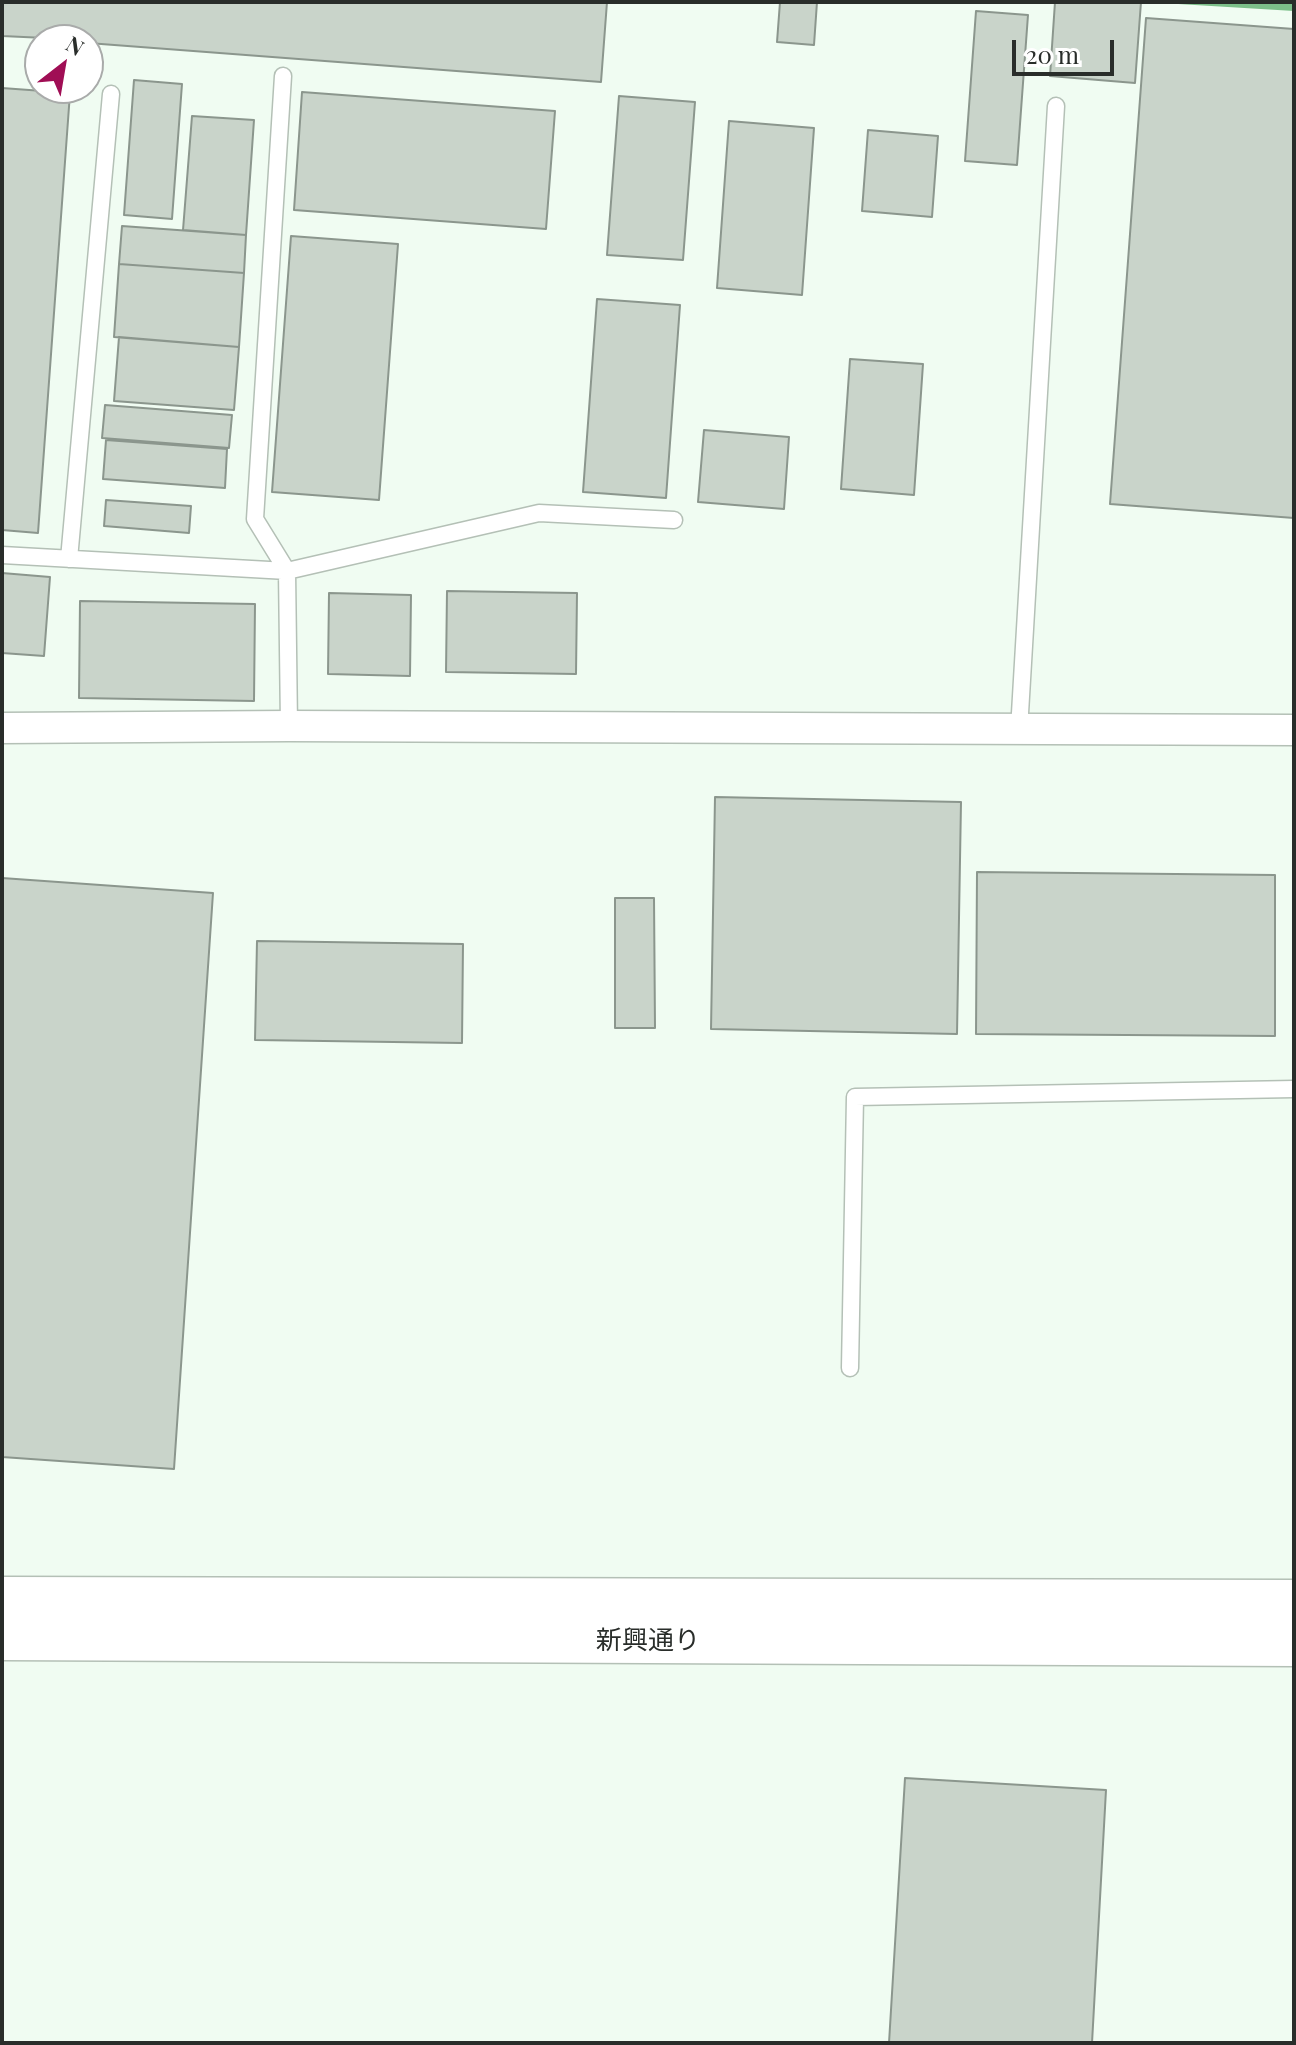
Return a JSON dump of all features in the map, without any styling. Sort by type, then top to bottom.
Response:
[{"type":"street","points":[[2,728],[289,726],[1294,730]]},
{"type":"street","name":"新興通り","points":[[2,1599],[1294,1602]]},
{"type":"street","name":"新興通り","points":[[2,1638],[1294,1644]]},
{"type":"lane","points":[[283,76],[255,519],[287,571],[289,726]]},
{"type":"lane","points":[[69,559],[111,94]]},
{"type":"lane","points":[[1019,730],[1056,106]]},
{"type":"lane","points":[[2,555],[287,571],[539,513],[674,520]]},
{"type":"lane","points":[[850,1368],[855,1097],[1294,1089]]},
{"type":"shaded area","points":[[1145,2],[1294,2],[1294,11]]},
{"type":"building","points":[[2,2],[607,2],[601,82],[104,44],[104,24],[24,24],[24,37],[2,36]]},
{"type":"building","points":[[780,2],[817,2],[814,45],[777,42]]},
{"type":"building","points":[[1055,2],[1141,2],[1135,83],[1050,76]]},
{"type":"building","points":[[976,11],[1028,15],[1017,165],[965,161]]},
{"type":"building","points":[[1146,18],[1294,29],[1294,518],[1110,504]]},
{"type":"building","points":[[134,80],[182,84],[172,219],[124,215]]},
{"type":"building","points":[[2,88],[24,90],[24,104],[69,104],[38,533],[2,530]]},
{"type":"building","points":[[302,92],[555,111],[546,229],[294,210]]},
{"type":"building","points":[[619,96],[695,102],[683,260],[607,255]]},
{"type":"building","points":[[192,116],[254,120],[246,235],[183,230]]},
{"type":"building","points":[[729,121],[814,128],[802,295],[717,288]]},
{"type":"building","points":[[868,130],[938,136],[932,217],[862,211]]},
{"type":"building","points":[[122,226],[246,235],[244,273],[119,264]]},
{"type":"building","points":[[291,236],[398,244],[379,500],[272,492]]},
{"type":"building","points":[[119,264],[244,273],[239,347],[114,337]]},
{"type":"building","points":[[597,299],[680,305],[666,498],[583,492]]},
{"type":"building","points":[[119,337],[239,347],[234,410],[114,401]]},
{"type":"building","points":[[850,359],[923,364],[914,495],[841,489]]},
{"type":"building","points":[[105,405],[232,415],[229,448],[102,438]]},
{"type":"building","points":[[704,430],[789,437],[784,509],[698,502]]},
{"type":"building","points":[[106,440],[227,449],[225,488],[103,479]]},
{"type":"building","points":[[106,500],[191,506],[189,533],[104,526]]},
{"type":"building","points":[[2,573],[50,577],[44,656],[2,653]]},
{"type":"building","points":[[447,591],[577,593],[576,674],[446,672]]},
{"type":"building","points":[[329,593],[411,595],[410,676],[328,674]]},
{"type":"building","points":[[80,601],[255,604],[254,701],[79,698]]},
{"type":"building","points":[[715,797],[961,802],[957,1034],[711,1029]]},
{"type":"building","points":[[977,872],[1275,875],[1275,1036],[976,1034]]},
{"type":"building","points":[[2,878],[213,893],[174,1469],[2,1457]]},
{"type":"building","points":[[615,898],[654,898],[655,1028],[615,1028]]},
{"type":"building","points":[[257,941],[463,944],[462,1043],[255,1040]]},
{"type":"building","points":[[905,1778],[1106,1790],[1092,2043],[889,2043]]}]
